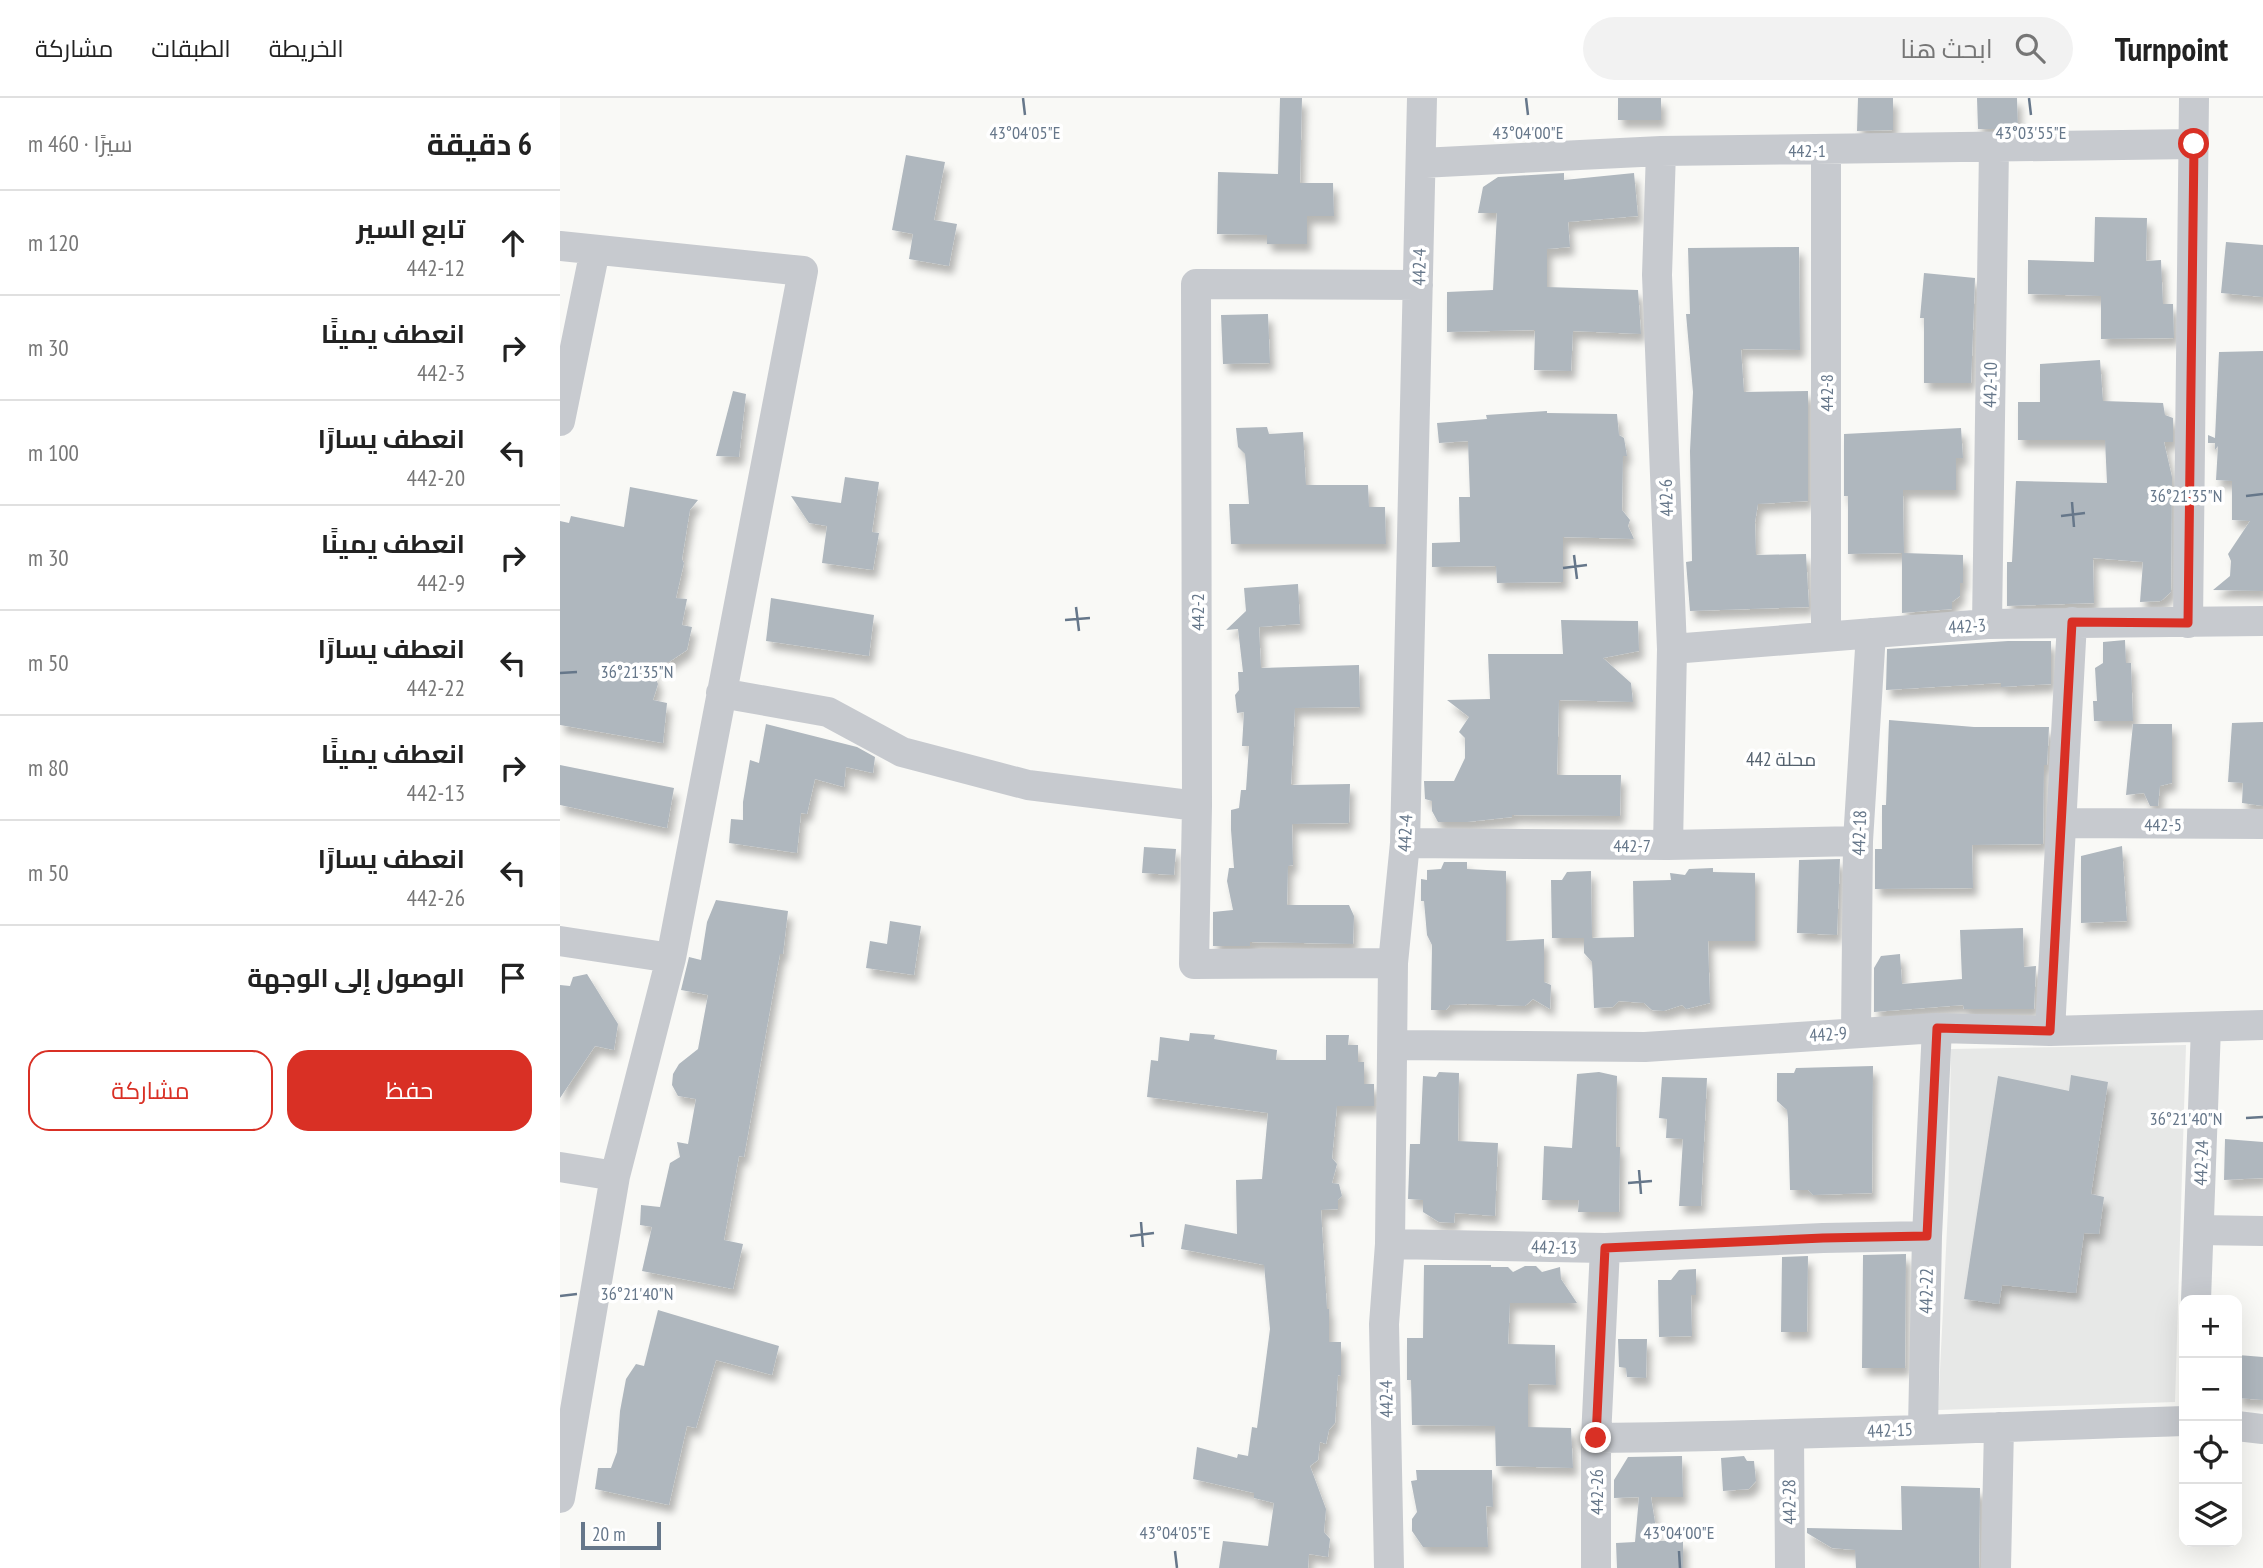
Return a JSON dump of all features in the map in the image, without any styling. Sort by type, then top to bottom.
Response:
[{"type":"street","name":"442-4","points":[[1388,1568],[1384,1325],[1390,1244],[1393,963],[1405,843],[1422,98]]},
{"type":"street","points":[[2188,623],[2194,98]]},
{"type":"street","name":"442-1","points":[[1421,163],[1661,151],[2194,144]]},
{"type":"street","name":"442-10","points":[[1987,624],[1994,147]]},
{"type":"street","name":"442-8","points":[[1826,150],[1826,637]]},
{"type":"street","name":"442-6","points":[[1661,151],[1657,275],[1672,649],[1668,845]]},
{"type":"street","points":[[560,246],[803,271],[671,958],[615,1176],[560,1498]]},
{"type":"street","points":[[560,421],[595,250]]},
{"type":"street","name":"442-2","points":[[1393,963],[1194,964],[1197,806],[1196,284],[1418,285]]},
{"type":"street","name":"442-3","points":[[1672,649],[1987,624],[2263,621]]},
{"type":"street","points":[[2050,1031],[2072,622]]},
{"type":"street","name":"442-18","points":[[1856,1032],[1858,841],[1871,633]]},
{"type":"street","points":[[721,693],[828,712],[902,752],[1028,785],[1197,806]]},
{"type":"street","name":"442-5","points":[[2063,823],[2263,824]]},
{"type":"street","name":"442-7","points":[[1405,843],[1668,845],[1858,841]]},
{"type":"street","points":[[560,941],[671,958]]},
{"type":"street","name":"442-9","points":[[1394,1045],[1645,1047],[1937,1028],[2050,1031],[2263,1025]]},
{"type":"street","name":"442-24","points":[[2196,1295],[2206,1027]]},
{"type":"street","name":"442-22","points":[[1923,1428],[1927,1236],[1937,1028]]},
{"type":"street","points":[[560,1167],[615,1176]]},
{"type":"street","points":[[2199,1230],[2263,1231]]},
{"type":"street","name":"442-13","points":[[1390,1244],[1605,1248],[1927,1236]]},
{"type":"street","name":"442-26","points":[[1596,1568],[1596,1438],[1605,1248]]},
{"type":"street","name":"442-15","points":[[1596,1438],[1788,1436],[1923,1428],[2179,1421]]},
{"type":"street","points":[[1996,1568],[1999,1427]]},
{"type":"street","points":[[2242,1427],[2263,1429]]},
{"type":"street","name":"442-28","points":[[1788,1436],[1790,1568]]},
{"type":"shaded area","points":[[2186,1045],[2175,1402],[1938,1410],[1948,1209],[1951,1049]]},
{"type":"building","points":[[1280,98],[1302,98],[1300,183],[1333,183],[1334,216],[1307,216],[1307,244],[1267,244],[1267,235],[1217,234],[1218,172],[1278,174]]},
{"type":"building","points":[[1618,98],[1661,98],[1661,120],[1618,120]]},
{"type":"building","points":[[1858,98],[1893,98],[1893,130],[1857,131]]},
{"type":"building","points":[[1977,98],[2017,98],[2018,129],[1978,129]]},
{"type":"building","points":[[906,155],[945,162],[934,220],[957,224],[949,266],[909,259],[913,234],[892,230]]},
{"type":"building","points":[[1564,173],[1564,180],[1634,173],[1638,216],[1568,222],[1570,247],[1547,249],[1547,287],[1638,290],[1641,334],[1573,331],[1571,371],[1534,370],[1535,330],[1447,332],[1447,292],[1493,290],[1497,213],[1478,213],[1483,187],[1498,177]]},
{"type":"building","points":[[2095,217],[2147,218],[2146,261],[2161,260],[2163,304],[2173,304],[2174,338],[2101,339],[2101,296],[2028,294],[2028,260],[2094,262]]},
{"type":"building","points":[[2226,242],[2263,245],[2263,297],[2221,293]]},
{"type":"building","points":[[1799,247],[1800,350],[1741,349],[1744,392],[1808,391],[1808,501],[1758,504],[1755,522],[1756,555],[1806,554],[1809,607],[1690,611],[1686,562],[1692,561],[1690,451],[1693,392],[1686,314],[1690,314],[1688,248]]},
{"type":"building","points":[[1924,273],[1975,278],[1971,383],[1924,383],[1924,318],[1920,318]]},
{"type":"building","points":[[1268,314],[1270,363],[1223,364],[1221,315]]},
{"type":"building","points":[[2263,351],[2263,591],[2213,590],[2230,576],[2231,561],[2228,554],[2250,521],[2232,520],[2232,481],[2216,480],[2218,446],[2215,450],[2215,443],[2208,443],[2208,435],[2215,438],[2219,352]]},
{"type":"building","points":[[2100,360],[2103,401],[2163,403],[2165,415],[2173,418],[2173,442],[2164,442],[2172,477],[2171,592],[2161,601],[2140,602],[2143,562],[2093,558],[2094,603],[2007,606],[2007,562],[2012,562],[2016,481],[2107,483],[2105,440],[2018,440],[2018,402],[2040,402],[2040,364]]},
{"type":"building","points":[[733,391],[746,394],[739,457],[716,456]]},
{"type":"building","points":[[1547,411],[1617,414],[1619,435],[1624,438],[1627,456],[1623,456],[1622,510],[1630,520],[1628,526],[1634,539],[1563,537],[1563,582],[1497,583],[1496,566],[1432,567],[1432,543],[1460,542],[1459,497],[1470,497],[1468,441],[1439,443],[1437,423],[1487,419],[1486,415]]},
{"type":"building","points":[[1267,427],[1269,434],[1303,432],[1306,485],[1368,485],[1369,507],[1385,507],[1386,544],[1231,544],[1229,504],[1249,504],[1245,454],[1238,447],[1236,428]]},
{"type":"building","points":[[1961,428],[1963,458],[1956,458],[1956,490],[1903,490],[1904,553],[1963,555],[1960,596],[1952,602],[1952,609],[1902,613],[1902,553],[1848,554],[1844,434]]},
{"type":"building","points":[[845,477],[879,482],[872,532],[879,533],[873,570],[822,563],[827,526],[809,523],[791,496],[841,503]]},
{"type":"building","points":[[630,487],[698,500],[690,510],[682,559],[684,563],[676,598],[687,599],[682,625],[692,627],[687,650],[669,662],[650,666],[658,684],[653,700],[667,703],[663,743],[560,725],[560,521],[569,523],[571,516],[624,527]]},
{"type":"building","points":[[1298,584],[1300,624],[1259,627],[1261,668],[1359,665],[1360,707],[1295,708],[1291,785],[1350,784],[1349,823],[1292,824],[1293,865],[1288,866],[1287,905],[1349,905],[1354,916],[1353,944],[1250,942],[1250,946],[1213,946],[1213,912],[1233,910],[1227,881],[1229,868],[1234,868],[1231,810],[1239,808],[1241,790],[1246,790],[1249,746],[1242,746],[1244,712],[1237,713],[1235,695],[1239,690],[1238,672],[1243,672],[1238,629],[1226,630],[1246,611],[1244,588]]},
{"type":"building","points":[[771,598],[874,615],[869,656],[766,641]]},
{"type":"building","points":[[1561,620],[1638,621],[1639,651],[1603,658],[1631,683],[1633,702],[1559,700],[1557,775],[1621,775],[1620,816],[1512,815],[1467,822],[1438,822],[1432,811],[1432,801],[1425,799],[1424,781],[1454,781],[1465,758],[1465,738],[1459,732],[1469,717],[1447,700],[1490,699],[1488,654],[1563,654]]},
{"type":"building","points":[[2125,640],[2126,663],[2131,663],[2133,721],[2094,721],[2093,701],[2097,701],[2095,668],[2103,663],[2103,642]]},
{"type":"building","points":[[2051,641],[2051,684],[2001,687],[2001,683],[1886,690],[1887,649]]},
{"type":"building","points":[[1889,720],[1974,727],[2049,727],[2047,765],[2044,765],[2043,844],[1972,845],[1973,888],[1875,889],[1875,849],[1882,849],[1882,805],[1886,805]]},
{"type":"building","points":[[2263,722],[2263,806],[2242,803],[2243,783],[2228,782],[2232,723]]},
{"type":"building","points":[[766,724],[857,747],[875,757],[873,773],[846,767],[844,787],[815,779],[807,814],[801,813],[797,853],[729,843],[731,819],[743,820],[750,760],[759,763]]},
{"type":"building","points":[[2133,724],[2172,724],[2172,783],[2160,786],[2158,806],[2150,806],[2144,793],[2126,795]]},
{"type":"building","points":[[560,765],[674,788],[667,828],[560,805]]},
{"type":"building","points":[[2122,846],[2127,921],[2081,923],[2081,856]]},
{"type":"building","points":[[1144,847],[1176,849],[1174,875],[1142,873]]},
{"type":"building","points":[[1840,859],[1837,935],[1797,933],[1799,860]]},
{"type":"building","points":[[1444,862],[1467,862],[1467,869],[1506,871],[1506,941],[1544,939],[1544,982],[1551,985],[1550,1009],[1533,999],[1525,1006],[1468,1004],[1450,1005],[1446,1010],[1431,1010],[1432,945],[1427,935],[1424,901],[1421,901],[1421,879],[1427,880],[1427,870],[1441,869]]},
{"type":"building","points":[[1713,868],[1713,872],[1755,873],[1755,941],[1708,941],[1710,1003],[1686,1009],[1682,1005],[1664,1011],[1652,1010],[1644,1003],[1619,1001],[1613,1007],[1594,1008],[1592,962],[1584,953],[1584,938],[1552,938],[1551,880],[1562,880],[1567,872],[1591,871],[1592,938],[1634,937],[1633,881],[1671,880],[1670,873],[1685,875],[1689,869]]},
{"type":"building","points":[[716,900],[788,911],[783,954],[780,954],[744,1157],[739,1156],[724,1240],[743,1244],[733,1289],[642,1271],[652,1227],[640,1225],[641,1205],[660,1207],[670,1163],[680,1157],[677,1142],[688,1144],[696,1099],[678,1096],[672,1085],[673,1074],[679,1064],[698,1049],[708,995],[681,990],[689,957],[701,960],[707,922]]},
{"type":"building","points":[[890,921],[921,926],[914,975],[866,968],[870,941],[887,944]]},
{"type":"building","points":[[2023,928],[2024,967],[2036,966],[2034,1009],[1964,1009],[1963,1005],[1874,1012],[1874,968],[1881,956],[1900,954],[1902,984],[1962,979],[1960,930]]},
{"type":"building","points":[[587,974],[618,1024],[614,1050],[595,1046],[560,1098],[560,985],[570,986],[573,977]]},
{"type":"building","points":[[1190,1033],[1215,1035],[1214,1039],[1277,1050],[1276,1060],[1326,1060],[1326,1035],[1349,1035],[1348,1045],[1358,1045],[1358,1062],[1364,1062],[1364,1084],[1374,1084],[1374,1106],[1337,1106],[1332,1158],[1337,1164],[1332,1183],[1339,1184],[1342,1196],[1338,1200],[1338,1209],[1321,1210],[1329,1342],[1341,1342],[1341,1376],[1338,1375],[1335,1423],[1329,1430],[1326,1444],[1320,1442],[1318,1460],[1310,1466],[1326,1509],[1324,1532],[1330,1539],[1328,1557],[1309,1554],[1308,1568],[1219,1568],[1223,1541],[1268,1546],[1274,1503],[1254,1498],[1254,1493],[1193,1479],[1197,1447],[1237,1458],[1238,1454],[1248,1456],[1252,1427],[1257,1428],[1270,1329],[1264,1265],[1181,1249],[1185,1224],[1237,1234],[1236,1180],[1262,1179],[1268,1113],[1147,1097],[1151,1060],[1158,1061],[1160,1037],[1189,1041]]},
{"type":"building","points":[[1873,1066],[1872,1193],[1813,1195],[1808,1190],[1790,1190],[1787,1110],[1777,1101],[1777,1073],[1794,1073],[1796,1068]]},
{"type":"building","points":[[1439,1072],[1459,1073],[1458,1141],[1498,1143],[1495,1216],[1455,1213],[1454,1223],[1439,1222],[1423,1212],[1423,1200],[1408,1199],[1410,1144],[1420,1144],[1423,1076],[1436,1077]]},
{"type":"building","points":[[1599,1072],[1617,1076],[1619,1212],[1578,1212],[1579,1200],[1542,1200],[1544,1146],[1572,1148],[1577,1074]]},
{"type":"building","points":[[2071,1075],[2108,1082],[2091,1194],[2104,1197],[2099,1234],[2084,1233],[2076,1293],[2002,1285],[1999,1304],[1964,1299],[1998,1076],[2069,1091]]},
{"type":"building","points":[[1662,1077],[1707,1078],[1701,1206],[1679,1206],[1683,1139],[1666,1138],[1667,1119],[1659,1118]]},
{"type":"building","points":[[2225,1139],[2263,1142],[2263,1178],[2224,1180]]},
{"type":"building","points":[[1906,1254],[1905,1368],[1862,1368],[1863,1255]]},
{"type":"building","points":[[1808,1256],[1807,1332],[1781,1332],[1782,1257]]},
{"type":"building","points":[[1424,1265],[1491,1265],[1508,1267],[1513,1272],[1525,1266],[1536,1266],[1542,1272],[1560,1267],[1561,1279],[1577,1303],[1510,1303],[1508,1344],[1555,1345],[1556,1385],[1528,1384],[1528,1427],[1571,1428],[1573,1468],[1496,1466],[1495,1426],[1412,1425],[1411,1380],[1407,1380],[1407,1338],[1423,1338]]},
{"type":"building","points":[[1696,1269],[1696,1295],[1691,1295],[1692,1336],[1659,1337],[1658,1280],[1671,1280],[1679,1270]]},
{"type":"building","points":[[658,1310],[779,1346],[772,1375],[716,1360],[696,1428],[687,1426],[669,1505],[595,1489],[598,1468],[611,1468],[617,1452],[626,1379],[636,1364],[644,1366]]},
{"type":"building","points":[[1618,1339],[1647,1339],[1646,1378],[1627,1377],[1626,1368],[1619,1367]]},
{"type":"building","points":[[2242,1355],[2263,1357],[2263,1400],[2242,1398]]},
{"type":"building","points":[[1682,1456],[1683,1497],[1651,1497],[1658,1541],[1683,1540],[1683,1568],[1617,1568],[1616,1543],[1635,1542],[1639,1497],[1614,1498],[1614,1480],[1628,1457]]},
{"type":"building","points":[[1744,1456],[1747,1461],[1754,1461],[1756,1481],[1749,1489],[1723,1491],[1721,1458]]},
{"type":"building","points":[[1416,1470],[1492,1470],[1493,1507],[1486,1506],[1488,1547],[1423,1547],[1412,1531],[1412,1519],[1417,1512],[1411,1481],[1417,1480]]},
{"type":"building","points":[[1901,1486],[1980,1488],[1979,1568],[1856,1568],[1855,1550],[1832,1548],[1807,1533],[1807,1528],[1902,1530]]},
{"type":"district","name":"محلة 442","points":[[1781,759]]},
{"type":"route","points":[[1596,1438],[1605,1248],[1927,1236],[1937,1028],[2050,1031],[2072,622],[2188,623],[2194,144]]}]
